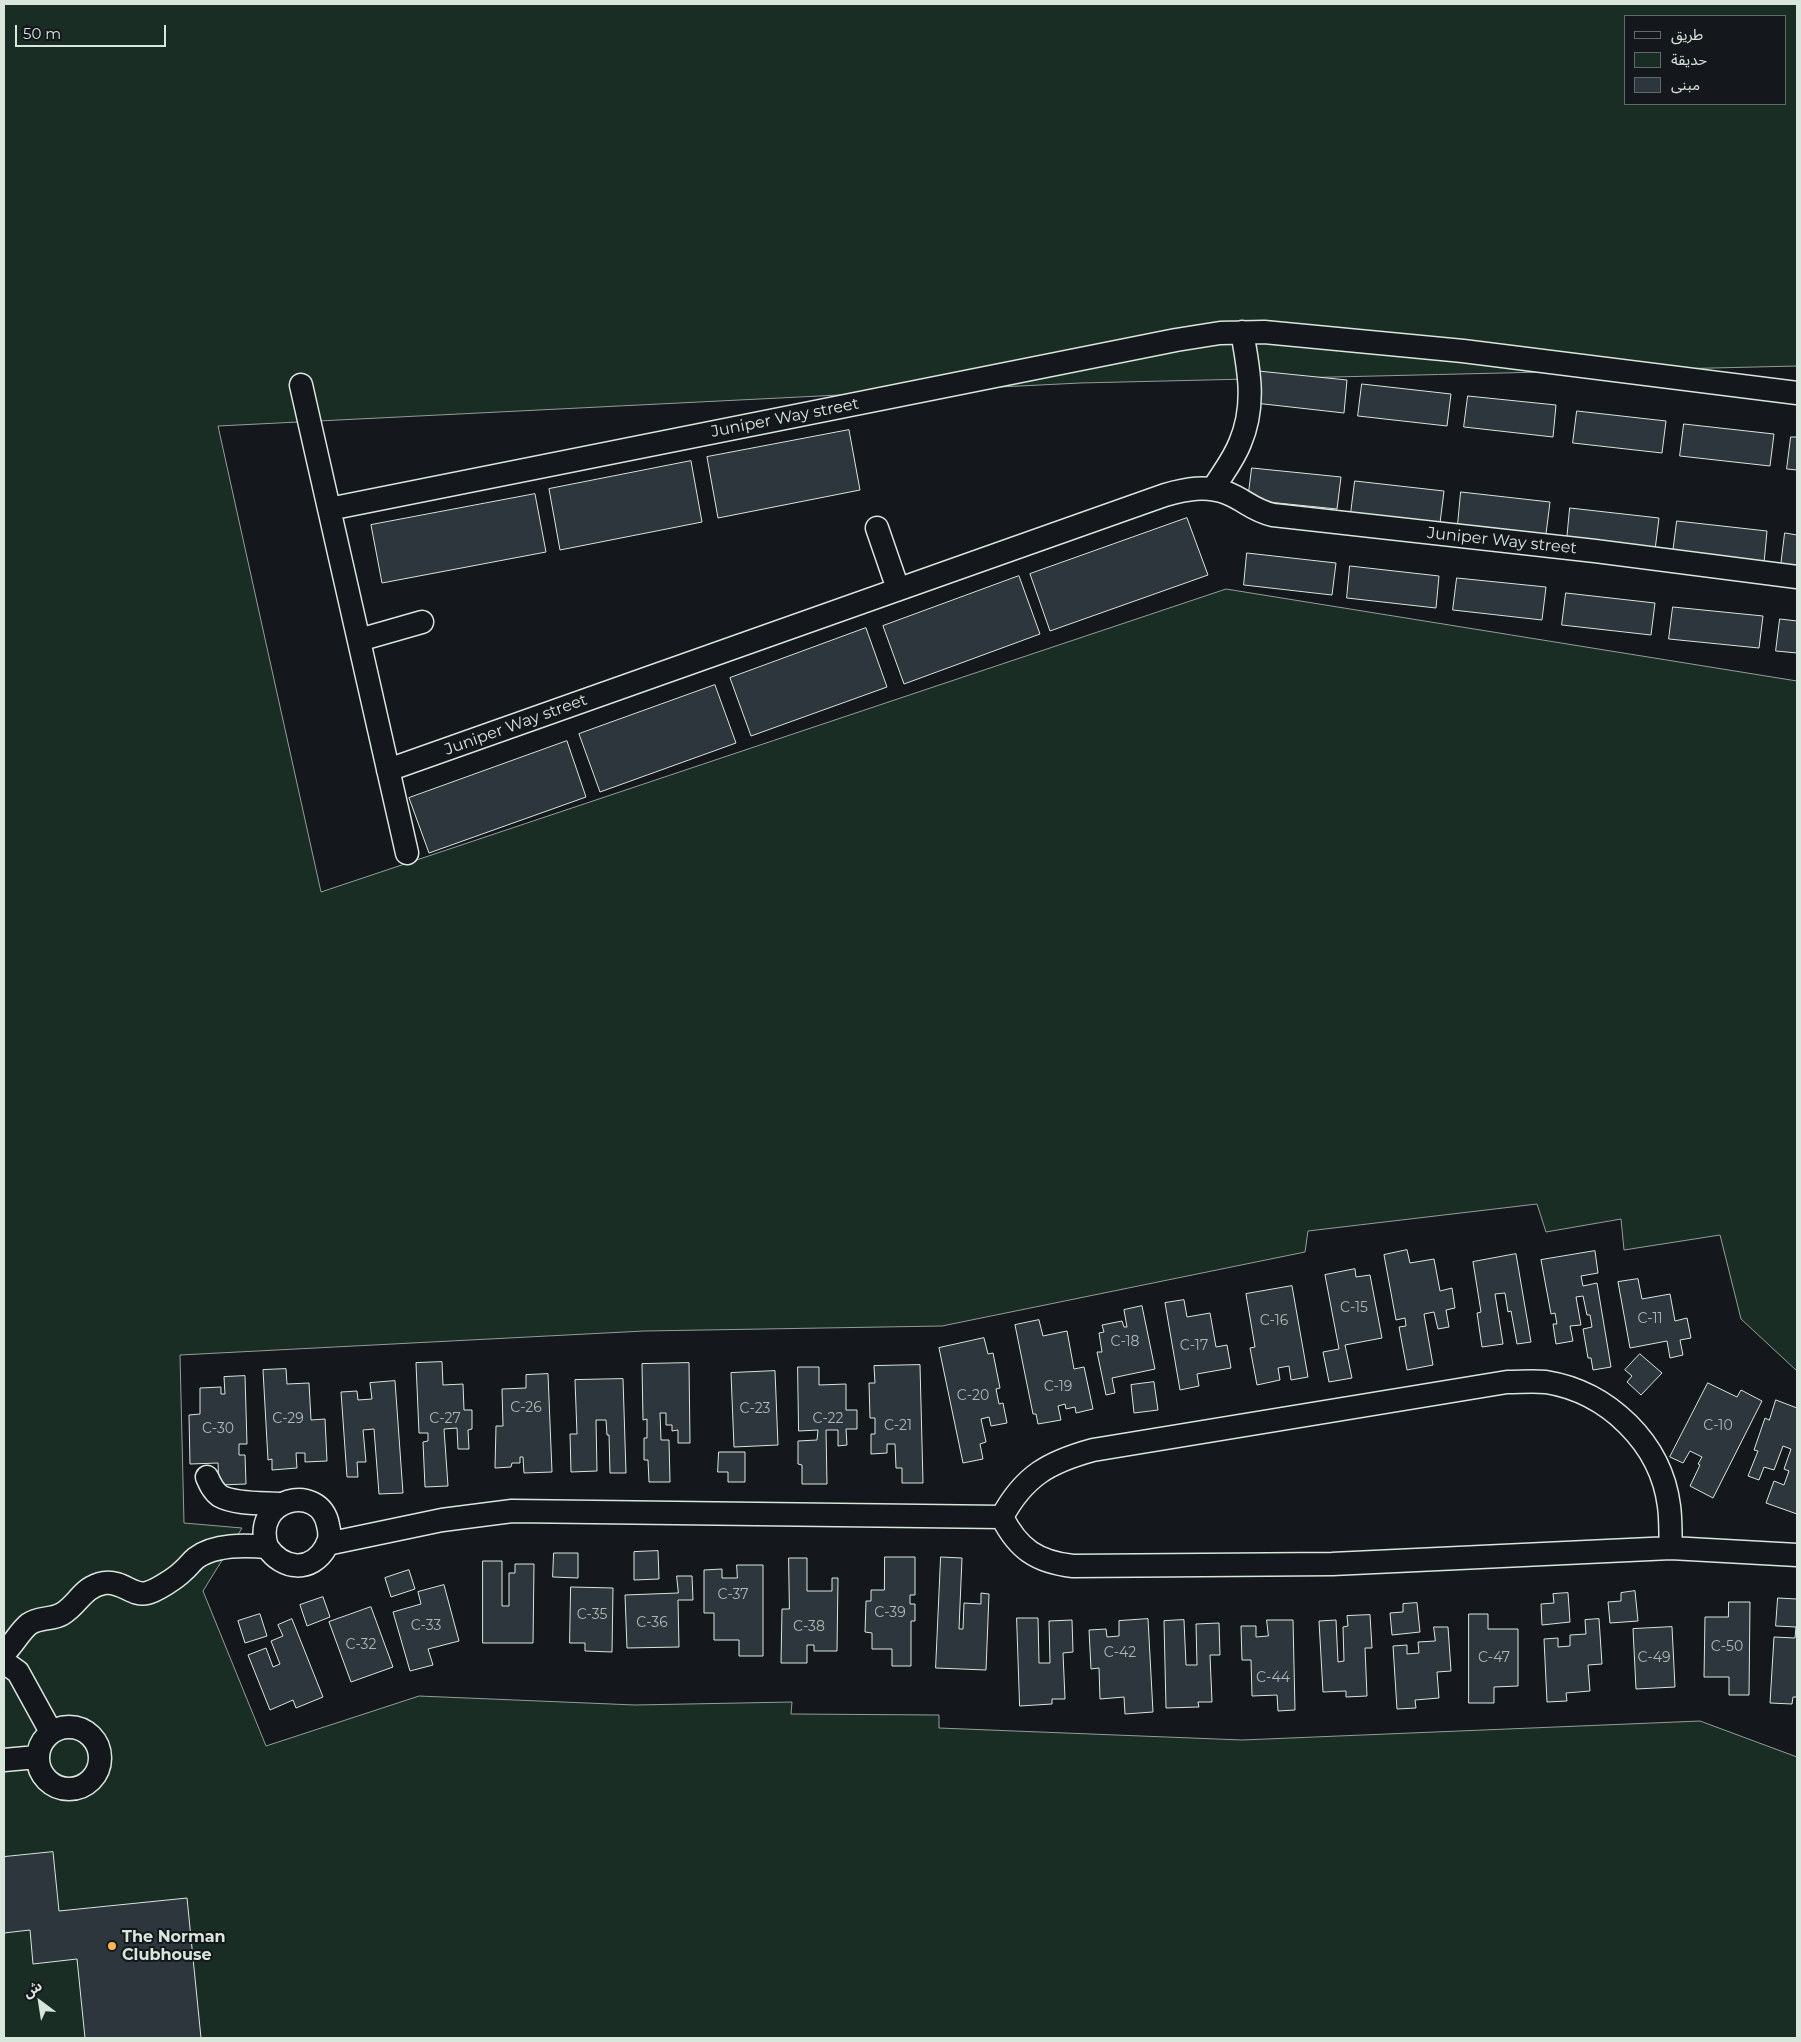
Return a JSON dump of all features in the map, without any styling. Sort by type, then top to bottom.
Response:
[{"type":"street","points":[[1213,489],[1240,444],[1249,410],[1249,375],[1242,332]]},
{"type":"street","name":"Juniper Way street","points":[[329,509],[1166,342],[1220,333],[1285,334],[1463,351],[1797,394]]},
{"type":"street","points":[[301,385],[407,853]]},
{"type":"street","name":"Juniper Way street","points":[[388,770],[1165,495],[1196,488],[1213,489],[1228,493],[1251,508],[1273,515],[1797,577]]},
{"type":"street","points":[[877,528],[898,589]]},
{"type":"street","points":[[359,640],[422,622]]},
{"type":"street","points":[[1002,1517],[1017,1493],[1038,1472],[1055,1462],[1093,1450],[1507,1382],[1545,1382],[1581,1392],[1614,1411],[1640,1437],[1659,1469],[1669,1506],[1671,1548]]},
{"type":"street","points":[[207,1477],[212,1488],[221,1496],[244,1502],[278,1504],[295,1500],[306,1501],[316,1506],[323,1513],[328,1523],[330,1534],[322,1554],[314,1561],[304,1565],[293,1566],[273,1556],[267,1548],[264,1526],[268,1516],[278,1504]]},
{"type":"street","points":[[327,1544],[442,1520],[512,1511],[1002,1517]]},
{"type":"street","points":[[1002,1517],[1013,1537],[1030,1552],[1043,1560],[1073,1566],[1332,1564],[1671,1548],[1797,1555]]},
{"type":"street","points":[[4,1652],[24,1629],[32,1623],[61,1615],[74,1604],[80,1595],[93,1587],[113,1582],[136,1593],[148,1593],[181,1573],[197,1557],[212,1550],[252,1546],[267,1548]]},
{"type":"street","points":[[4,1662],[18,1672],[51,1732]]},
{"type":"street","points":[[60,1727],[80,1728],[95,1740],[99,1749],[100,1759],[99,1768],[87,1784],[78,1788],[68,1789],[49,1783],[42,1775],[37,1757],[39,1747],[44,1738],[60,1727]]},
{"type":"street","points":[[4,1760],[37,1757]]},
{"type":"green space","points":[[4,4],[1797,4],[1797,366],[1080,383],[218,426],[321,892],[1226,589],[1797,681],[1797,1371],[1741,1319],[1720,1235],[1624,1250],[1621,1219],[1546,1232],[1537,1204],[1308,1231],[1305,1252],[942,1326],[644,1331],[180,1355],[184,1523],[242,1528],[203,1591],[266,1746],[419,1696],[635,1705],[792,1702],[791,1714],[939,1715],[939,1728],[1242,1740],[1700,1721],[1797,1757],[1797,2038],[4,2038]]},
{"type":"building","points":[[1258,371],[1347,380],[1344,413],[1255,403]]},
{"type":"building","points":[[1362,384],[1451,394],[1447,426],[1358,416]]},
{"type":"building","points":[[1468,396],[1556,405],[1553,437],[1464,427]]},
{"type":"building","points":[[1577,411],[1666,421],[1662,453],[1573,443]]},
{"type":"building","points":[[1684,424],[1774,434],[1770,466],[1680,456]]},
{"type":"building","points":[[849,430],[860,490],[718,518],[707,457]]},
{"type":"building","points":[[1791,437],[1797,437],[1797,470],[1787,469]]},
{"type":"building","points":[[691,461],[702,522],[560,550],[549,489]]},
{"type":"building","points":[[1252,468],[1341,477],[1337,509],[1248,500]]},
{"type":"building","points":[[1355,481],[1444,491],[1440,523],[1351,513]]},
{"type":"building","points":[[1461,492],[1550,502],[1546,534],[1458,524]]},
{"type":"building","points":[[535,494],[546,552],[382,583],[371,525]]},
{"type":"building","points":[[1570,508],[1659,518],[1655,550],[1567,540]]},
{"type":"building","points":[[1187,518],[1208,575],[1050,631],[1030,574]]},
{"type":"building","points":[[1677,521],[1767,531],[1764,563],[1673,553]]},
{"type":"building","points":[[1785,533],[1797,535],[1797,567],[1781,566]]},
{"type":"building","points":[[1247,553],[1336,563],[1332,595],[1244,585]]},
{"type":"building","points":[[1350,566],[1439,576],[1436,608],[1347,598]]},
{"type":"building","points":[[1019,576],[1040,634],[904,684],[883,626]]},
{"type":"building","points":[[1457,578],[1546,587],[1542,620],[1453,610]]},
{"type":"building","points":[[1566,593],[1655,603],[1651,635],[1562,625]]},
{"type":"building","points":[[1673,607],[1763,616],[1759,648],[1669,639]]},
{"type":"building","points":[[1780,619],[1797,621],[1797,653],[1776,651]]},
{"type":"building","points":[[866,628],[887,687],[751,736],[730,678]]},
{"type":"building","points":[[715,685],[736,743],[600,792],[579,734]]},
{"type":"building","points":[[567,741],[586,797],[429,853],[409,798]]},
{"type":"building","points":[[1407,1250],[1410,1263],[1434,1259],[1440,1291],[1452,1288],[1455,1308],[1446,1310],[1449,1327],[1438,1329],[1434,1312],[1424,1314],[1433,1365],[1407,1370],[1399,1327],[1406,1326],[1405,1318],[1396,1320],[1384,1255]]},
{"type":"building","points":[[1595,1251],[1598,1273],[1581,1276],[1583,1286],[1597,1283],[1611,1367],[1593,1370],[1591,1358],[1588,1358],[1583,1329],[1592,1327],[1583,1296],[1576,1297],[1581,1325],[1570,1326],[1573,1341],[1556,1344],[1553,1324],[1557,1324],[1555,1313],[1551,1314],[1541,1260]]},
{"type":"building","points":[[1516,1254],[1531,1342],[1517,1344],[1511,1311],[1508,1312],[1505,1293],[1495,1294],[1503,1344],[1482,1347],[1477,1313],[1481,1312],[1473,1262]]},
{"type":"building","points":[[1355,1269],[1356,1277],[1370,1275],[1382,1338],[1345,1345],[1352,1378],[1329,1382],[1323,1352],[1339,1349],[1325,1275]]},
{"type":"building","points":[[1638,1279],[1642,1299],[1670,1294],[1675,1321],[1687,1318],[1691,1338],[1680,1340],[1683,1355],[1670,1358],[1667,1341],[1630,1348],[1618,1282]]},
{"type":"building","points":[[1292,1286],[1308,1377],[1291,1380],[1289,1366],[1278,1368],[1280,1380],[1257,1385],[1250,1348],[1255,1347],[1246,1294]]},
{"type":"building","points":[[1184,1300],[1187,1317],[1210,1313],[1216,1347],[1227,1345],[1231,1368],[1197,1374],[1199,1386],[1180,1390],[1165,1303]]},
{"type":"building","points":[[1142,1306],[1155,1369],[1112,1378],[1115,1393],[1106,1395],[1097,1352],[1102,1352],[1099,1333],[1104,1332],[1102,1325],[1122,1321],[1124,1327],[1127,1327],[1124,1310]]},
{"type":"building","points":[[1039,1320],[1043,1336],[1067,1331],[1074,1369],[1084,1367],[1093,1409],[1076,1413],[1075,1407],[1066,1409],[1065,1404],[1058,1406],[1061,1420],[1038,1424],[1036,1414],[1033,1414],[1015,1325]]},
{"type":"building","points":[[984,1338],[988,1354],[993,1353],[1000,1388],[996,1389],[999,1404],[1003,1403],[1007,1423],[991,1426],[989,1417],[981,1419],[986,1442],[980,1444],[983,1459],[963,1463],[939,1348]]},
{"type":"building","points":[[1640,1354],[1662,1373],[1641,1395],[1627,1382],[1632,1376],[1625,1370]]},
{"type":"building","points":[[442,1362],[443,1385],[463,1384],[464,1410],[472,1410],[472,1429],[468,1430],[469,1449],[458,1449],[457,1428],[444,1429],[448,1486],[425,1487],[423,1442],[428,1441],[428,1433],[419,1433],[416,1363]]},
{"type":"building","points":[[689,1363],[690,1443],[678,1443],[678,1430],[672,1431],[672,1425],[666,1425],[666,1413],[660,1413],[661,1440],[669,1440],[670,1482],[649,1482],[648,1460],[644,1460],[644,1438],[647,1438],[647,1419],[643,1420],[642,1364]]},
{"type":"building","points":[[920,1365],[923,1483],[902,1483],[902,1468],[896,1468],[895,1444],[887,1444],[887,1453],[871,1454],[871,1434],[875,1434],[875,1418],[870,1418],[869,1383],[875,1383],[874,1366]]},
{"type":"building","points":[[798,1367],[819,1367],[819,1385],[846,1384],[846,1410],[857,1410],[857,1429],[846,1429],[847,1445],[838,1446],[838,1430],[826,1430],[827,1484],[802,1484],[802,1465],[798,1464],[798,1441],[817,1440],[818,1430],[799,1431]]},
{"type":"building","points":[[286,1369],[287,1384],[309,1383],[311,1420],[325,1419],[327,1461],[305,1462],[305,1453],[296,1453],[297,1468],[272,1470],[272,1459],[268,1460],[263,1370]]},
{"type":"building","points":[[775,1371],[778,1445],[734,1447],[731,1373]]},
{"type":"building","points":[[548,1374],[552,1472],[524,1473],[523,1457],[520,1457],[520,1463],[512,1463],[511,1467],[495,1468],[496,1426],[503,1426],[502,1389],[526,1388],[526,1375]]},
{"type":"building","points":[[245,1376],[247,1444],[239,1444],[239,1455],[245,1455],[246,1484],[219,1485],[218,1463],[190,1464],[189,1415],[200,1414],[200,1388],[221,1387],[221,1394],[225,1394],[224,1377]]},
{"type":"building","points":[[623,1379],[626,1473],[610,1473],[609,1435],[607,1435],[606,1420],[596,1420],[597,1471],[571,1472],[570,1434],[577,1434],[575,1380]]},
{"type":"building","points":[[395,1381],[403,1493],[379,1494],[374,1429],[363,1430],[366,1462],[357,1462],[358,1477],[347,1477],[341,1392],[357,1391],[358,1400],[372,1399],[370,1383]]},
{"type":"building","points":[[1154,1382],[1158,1410],[1134,1413],[1131,1385]]},
{"type":"building","points":[[1708,1383],[1737,1397],[1741,1390],[1762,1401],[1713,1498],[1690,1486],[1702,1457],[1690,1451],[1683,1463],[1670,1457]]},
{"type":"building","points":[[1776,1400],[1797,1408],[1797,1514],[1766,1503],[1774,1481],[1784,1485],[1789,1471],[1784,1469],[1791,1449],[1783,1446],[1774,1470],[1764,1467],[1759,1480],[1748,1476],[1758,1451],[1754,1450],[1765,1418],[1769,1420]]},
{"type":"building","points":[[719,1452],[745,1452],[745,1482],[728,1482],[728,1472],[718,1472]]},
{"type":"building","points":[[658,1551],[659,1579],[634,1580],[634,1552]]},
{"type":"building","points":[[554,1553],[578,1553],[578,1578],[553,1577]]},
{"type":"building","points":[[885,1557],[915,1557],[915,1595],[910,1595],[910,1604],[915,1604],[915,1621],[911,1621],[911,1666],[892,1666],[892,1649],[872,1649],[872,1633],[865,1632],[866,1601],[871,1601],[871,1590],[884,1590]]},
{"type":"building","points":[[941,1557],[962,1558],[959,1629],[963,1629],[964,1603],[981,1604],[981,1593],[989,1594],[986,1670],[936,1668]]},
{"type":"building","points":[[789,1558],[807,1558],[807,1591],[832,1591],[832,1578],[838,1578],[837,1651],[814,1651],[814,1645],[807,1645],[807,1663],[781,1663],[782,1609],[789,1609]]},
{"type":"building","points":[[483,1561],[502,1561],[502,1606],[509,1606],[509,1573],[515,1573],[515,1564],[534,1564],[533,1643],[483,1643]]},
{"type":"building","points":[[737,1565],[763,1565],[763,1656],[739,1656],[739,1640],[714,1640],[714,1613],[704,1613],[704,1570],[722,1569],[722,1578],[737,1578]]},
{"type":"building","points":[[409,1570],[415,1589],[391,1597],[385,1578]]},
{"type":"building","points":[[677,1576],[692,1576],[693,1600],[678,1600],[679,1647],[627,1648],[625,1595],[678,1593]]},
{"type":"building","points":[[444,1585],[459,1641],[428,1649],[433,1665],[410,1671],[393,1612],[421,1604],[418,1592]]},
{"type":"building","points":[[571,1587],[613,1588],[612,1652],[585,1651],[585,1643],[570,1643]]},
{"type":"building","points":[[1635,1591],[1638,1621],[1610,1623],[1608,1602],[1621,1601],[1621,1593]]},
{"type":"building","points":[[1568,1593],[1570,1622],[1542,1625],[1541,1604],[1554,1603],[1553,1594]]},
{"type":"building","points":[[323,1597],[330,1617],[307,1626],[300,1605]]},
{"type":"building","points":[[1778,1598],[1797,1599],[1797,1697],[1793,1697],[1792,1704],[1770,1703],[1774,1637],[1795,1638],[1796,1627],[1776,1626]]},
{"type":"building","points":[[1729,1602],[1750,1602],[1749,1695],[1729,1695],[1729,1677],[1704,1677],[1705,1617],[1728,1617]]},
{"type":"building","points":[[1417,1603],[1420,1632],[1392,1635],[1390,1613],[1403,1612],[1403,1604]]},
{"type":"building","points":[[371,1607],[393,1667],[351,1682],[329,1622]]},
{"type":"building","points":[[260,1614],[267,1636],[245,1643],[238,1621]]},
{"type":"building","points":[[1469,1614],[1488,1614],[1488,1629],[1518,1629],[1518,1686],[1494,1687],[1494,1703],[1469,1703]]},
{"type":"building","points":[[1370,1615],[1372,1648],[1365,1648],[1367,1696],[1346,1697],[1346,1691],[1323,1692],[1319,1621],[1336,1620],[1338,1662],[1344,1661],[1343,1627],[1348,1626],[1347,1616]]},
{"type":"building","points":[[1017,1618],[1038,1618],[1039,1663],[1050,1663],[1049,1621],[1072,1620],[1073,1652],[1063,1653],[1065,1699],[1052,1699],[1052,1704],[1020,1706]]},
{"type":"building","points":[[292,1619],[323,1697],[296,1708],[293,1700],[270,1710],[248,1655],[266,1648],[273,1667],[280,1664],[271,1641],[283,1636],[278,1625]]},
{"type":"building","points":[[1148,1619],[1153,1712],[1125,1714],[1124,1697],[1100,1699],[1099,1668],[1091,1669],[1089,1630],[1106,1629],[1107,1637],[1119,1636],[1119,1621]]},
{"type":"building","points":[[1599,1619],[1602,1664],[1588,1665],[1590,1691],[1566,1693],[1567,1701],[1547,1702],[1544,1639],[1558,1638],[1558,1647],[1570,1646],[1570,1635],[1586,1634],[1585,1620]]},
{"type":"building","points":[[1184,1620],[1186,1665],[1197,1665],[1196,1624],[1219,1623],[1220,1655],[1210,1655],[1212,1702],[1198,1702],[1199,1707],[1166,1708],[1164,1621]]},
{"type":"building","points":[[1267,1620],[1293,1620],[1295,1710],[1278,1711],[1277,1695],[1252,1696],[1251,1660],[1242,1660],[1241,1626],[1256,1626],[1256,1637],[1268,1636]]},
{"type":"building","points":[[1434,1627],[1448,1627],[1451,1671],[1437,1672],[1439,1698],[1415,1700],[1416,1708],[1397,1709],[1393,1646],[1407,1645],[1407,1654],[1419,1653],[1418,1642],[1435,1641]]},
{"type":"building","points":[[1672,1627],[1675,1687],[1636,1689],[1633,1629]]},
{"type":"building","name":"The Norman Clubhouse","points":[[53,1852],[59,1911],[187,1898],[201,2038],[85,2038],[77,1959],[33,1964],[30,1930],[4,1933],[4,1857]]},
{"type":"place","name":"The Norman Clubhouse","points":[[112,1946]]}]
